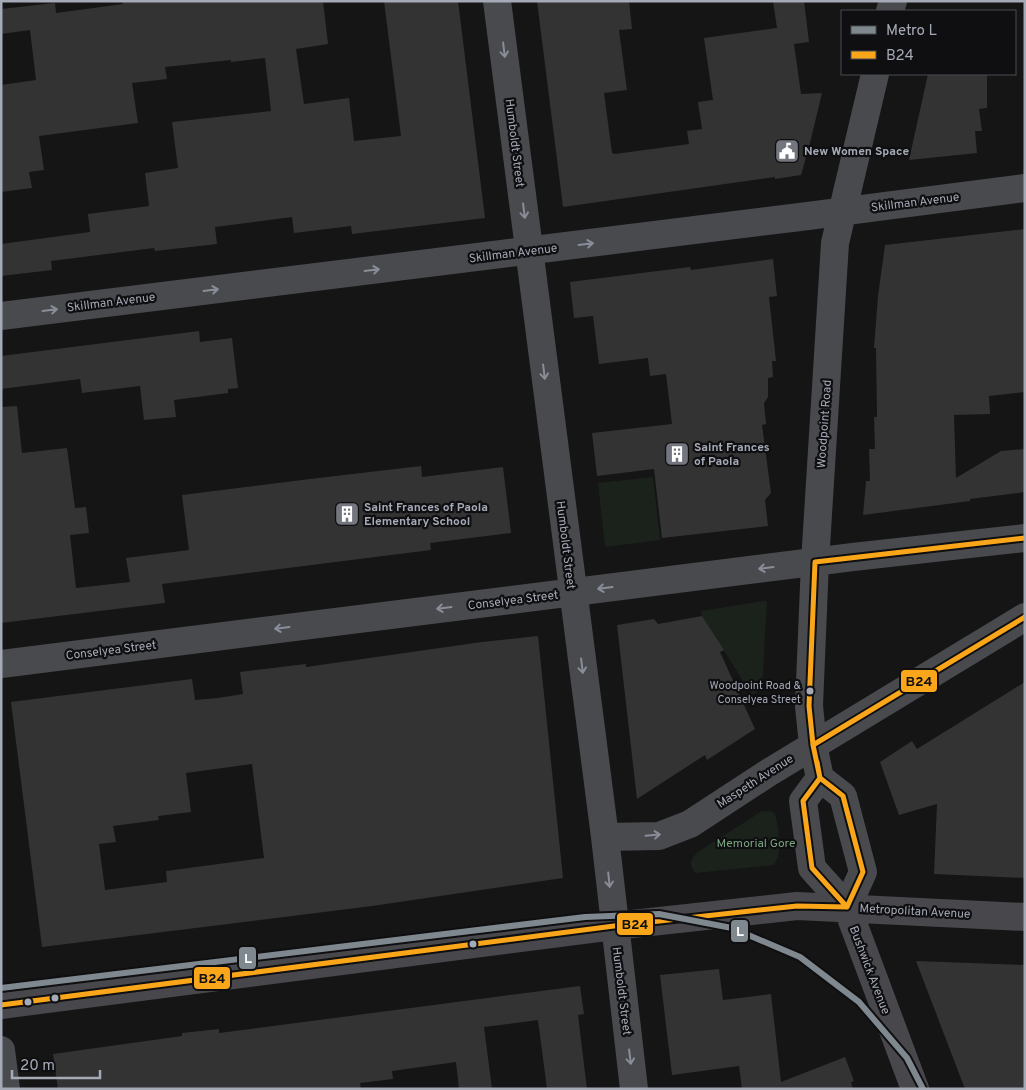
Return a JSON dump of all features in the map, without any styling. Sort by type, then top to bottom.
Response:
[{"type":"main road","name":"Metropolitan Avenue","points":[[1,1005],[614,926],[797,906],[1025,917]]},
{"type":"main road","name":"Bushwick Avenue","points":[[846,908],[915,1089]]},
{"type":"street","name":"Humboldt Street","points":[[497,1],[605,837],[634,1089]]},
{"type":"street","name":"Woodpoint Road","points":[[820,778],[813,745],[809,706],[815,562],[836,243],[875,75]]},
{"type":"street","name":"Skillman Avenue","points":[[1,316],[1025,188]]},
{"type":"street","name":"Conselyea Street","points":[[1,664],[815,562],[1025,538]]},
{"type":"street","name":"Maspeth Avenue","points":[[605,837],[658,836],[690,824],[813,745],[1025,617]]},
{"type":"street","points":[[820,778],[843,796],[863,872],[846,908],[812,868],[803,801],[820,778]]},
{"type":"street","points":[[1,1050],[6,1089]]},
{"type":"green space","points":[[653,477],[660,540],[605,547],[598,483]]},
{"type":"green space","points":[[767,602],[762,689],[752,695],[702,616],[701,611]]},
{"type":"green space","name":"Memorial Gore","points":[[762,811],[773,812],[776,817],[779,853],[774,865],[695,873],[691,862],[698,852]]},
{"type":"building","points":[[122,1],[323,1],[328,44],[296,49],[304,104],[349,98],[354,141],[401,136],[384,1],[458,1],[485,218],[352,234],[351,226],[294,233],[292,217],[215,227],[217,244],[155,251],[154,248],[51,261],[52,270],[1,276],[1,244],[90,232],[88,214],[149,206],[145,173],[178,168],[172,122],[271,111],[265,58],[165,67],[167,79],[132,83],[138,123],[39,136],[44,170],[29,172],[32,188],[1,192],[1,85],[36,80],[30,30],[1,34],[1,9],[55,3],[56,13],[123,4]]},
{"type":"building","points":[[537,1],[629,1],[632,29],[619,30],[627,90],[604,93],[612,153],[615,154],[689,144],[687,131],[702,129],[698,102],[713,100],[704,38],[777,28],[773,1],[804,1],[809,42],[794,44],[801,94],[822,93],[801,175],[563,207]]},
{"type":"building","points":[[928,75],[987,75],[987,108],[979,109],[982,131],[975,131],[977,153],[909,160]]},
{"type":"building","points":[[1025,229],[1025,392],[989,396],[990,414],[954,415],[956,478],[1001,451],[1025,449],[1025,492],[863,515],[866,481],[870,481],[869,449],[875,449],[874,417],[877,417],[876,348],[874,348],[878,296],[885,245]]},
{"type":"building","points":[[773,259],[777,296],[769,297],[776,361],[772,361],[773,377],[768,378],[768,397],[764,403],[766,424],[762,425],[771,493],[765,500],[768,526],[662,538],[654,469],[597,476],[592,433],[672,424],[666,374],[650,376],[648,358],[599,364],[593,316],[574,318],[570,282],[690,267],[691,270]]},
{"type":"building","points":[[199,331],[200,342],[232,338],[238,388],[228,389],[228,393],[174,400],[176,417],[144,420],[140,386],[82,393],[80,379],[1,389],[1,356]]},
{"type":"building","name":"Saint Frances of Paola Elementary School","points":[[17,406],[22,453],[67,448],[75,508],[86,507],[89,533],[70,535],[76,588],[130,582],[126,558],[189,550],[182,495],[421,466],[422,477],[503,467],[511,533],[430,543],[431,550],[162,584],[165,603],[1,623],[1,407]]},
{"type":"building","points":[[702,616],[724,650],[720,652],[755,729],[707,760],[705,755],[637,799],[617,625],[654,619],[658,624]]},
{"type":"building","points":[[538,636],[563,878],[372,906],[42,947],[11,702],[192,679],[195,700],[218,698],[243,694],[240,672],[306,664],[306,667]],"holes":[[[252,764],[264,858],[166,871],[167,882],[105,890],[99,844],[116,842],[113,826],[159,820],[158,816],[191,812],[186,773]]]},
{"type":"building","points":[[1025,682],[1025,878],[934,874],[937,804],[899,815],[880,762],[912,741],[917,749]]},
{"type":"building","points":[[916,961],[1025,965],[1025,1089],[965,1089]]},
{"type":"building","points":[[719,969],[723,1000],[771,994],[781,1082],[845,1057],[854,1081],[851,1082],[853,1089],[742,1089],[739,1066],[672,1075],[660,975]]},
{"type":"building","points":[[580,986],[584,1014],[578,1015],[587,1089],[547,1089],[538,1020],[484,1027],[492,1089],[459,1089],[456,1062],[392,1071],[393,1079],[360,1083],[361,1089],[58,1089],[53,1054],[182,1036],[182,1033],[219,1029],[219,1033]]},
{"type":"metro line","name":"L","points":[[1,988],[585,917],[659,914],[732,928],[800,957],[859,1002],[907,1058],[923,1089]]},
{"type":"transit line","name":"B24","points":[[847,907],[863,872],[843,796],[820,778],[813,745],[809,706],[815,562],[1025,538]]},
{"type":"transit line","name":"B24","points":[[813,745],[1025,617]]},
{"type":"transit line","name":"B24","points":[[817,762],[820,778],[803,801],[812,868],[847,907]]},
{"type":"transit line","name":"B24","points":[[1,1005],[614,926],[797,906],[847,907]]},
{"type":"place","name":"New Women Space","points":[[787,151]]},
{"type":"place","name":"Saint Frances of Paola","points":[[677,454]]},
{"type":"place","name":"Saint Frances of Paola Elementary School","points":[[347,514]]},
{"type":"place","name":"Woodpoint Road & Conselyea Street","points":[[810,691]]}]
